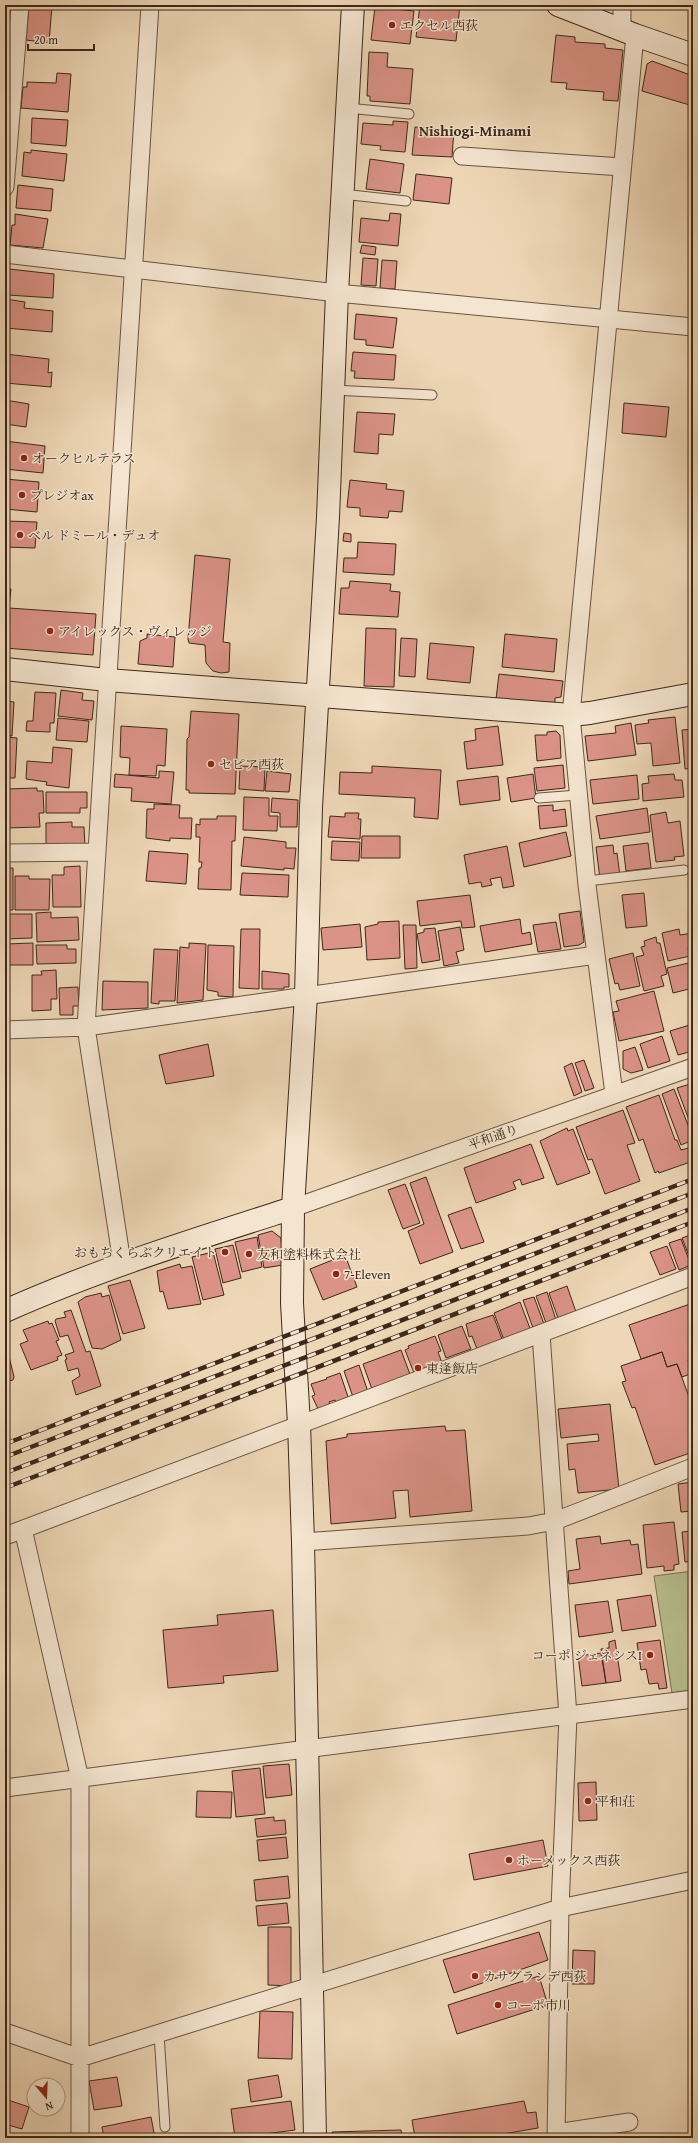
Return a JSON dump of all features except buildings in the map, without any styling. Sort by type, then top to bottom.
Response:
[{"type":"street","points":[[5,187],[20,5]]},
{"type":"street","points":[[122,1263],[117,1242],[86,1027],[121,454],[135,270],[150,5]]},
{"type":"street","points":[[314,2138],[303,1542],[299,1424],[292,1303],[293,1208],[306,995],[311,807],[328,518],[337,293],[353,5]]},
{"type":"street","points":[[558,5],[693,55]]},
{"type":"street","points":[[614,1094],[587,881],[570,715],[622,167],[628,32],[622,5]]},
{"type":"street","points":[[462,156],[622,167]]},
{"type":"street","points":[[5,254],[337,293],[693,327]]},
{"type":"street","points":[[5,669],[107,680],[570,715],[590,713],[693,694]]},
{"type":"street","points":[[5,853],[97,852]]},
{"type":"street","points":[[5,1030],[86,1027],[596,955]]},
{"type":"street","name":"平和通り","points":[[293,1208],[693,1067]]},
{"type":"street","points":[[5,1311],[54,1289],[122,1263],[293,1208]]},
{"type":"street","points":[[5,1536],[693,1276]]},
{"type":"street","points":[[541,1334],[568,1716],[560,1908],[556,2135],[629,2122]]},
{"type":"street","points":[[303,1542],[528,1526],[555,1521],[693,1466]]},
{"type":"street","points":[[23,1529],[80,1779],[80,2138]]},
{"type":"street","points":[[5,1788],[693,1699]]},
{"type":"street","points":[[5,2032],[80,2058],[560,1908],[693,1880]]},
{"type":"lane","points":[[347,108],[409,114]]},
{"type":"lane","points":[[342,194],[406,201]]},
{"type":"lane","points":[[333,390],[432,395]]},
{"type":"lane","points":[[539,798],[578,794]]},
{"type":"lane","points":[[587,881],[684,870]]},
{"type":"lane","points":[[159,2034],[165,2127]]},
{"type":"green space","points":[[693,1571],[693,1690],[672,1693],[654,1576]]},
{"type":"railway","points":[[5,1444],[693,1179]]},
{"type":"railway","points":[[5,1457],[693,1193]]},
{"type":"railway","points":[[5,1473],[693,1208]]},
{"type":"railway","points":[[5,1488],[693,1222]]},
{"type":"place","name":"エクセル西荻","points":[[392,25]]},
{"type":"place","name":"オークヒルテラス","points":[[24,458]]},
{"type":"place","name":"プレジオax","points":[[22,495]]},
{"type":"place","name":"ベル ドミール・デュオ","points":[[20,535]]},
{"type":"place","name":"アイレックス・ヴィレッジ","points":[[50,631]]},
{"type":"place","name":"セピア西荻","points":[[211,764]]},
{"type":"place","name":"おもちくらぶクリエイト","points":[[225,1252]]},
{"type":"place","name":"友和塗料株式会社","points":[[249,1254]]},
{"type":"place","name":"7-Eleven","points":[[336,1274]]},
{"type":"place","name":"東逢飯店","points":[[418,1368]]},
{"type":"place","name":"コーポ ジェネシスI","points":[[650,1655]]},
{"type":"place","name":"平和荘","points":[[588,1801]]},
{"type":"place","name":"ホーメックス西荻","points":[[509,1860]]},
{"type":"place","name":"カサグランデ西荻","points":[[475,1976]]},
{"type":"place","name":"コーポ市川","points":[[498,2005]]},
{"type":"district","name":"Nishiogi-Minami","points":[[475,130]]}]
